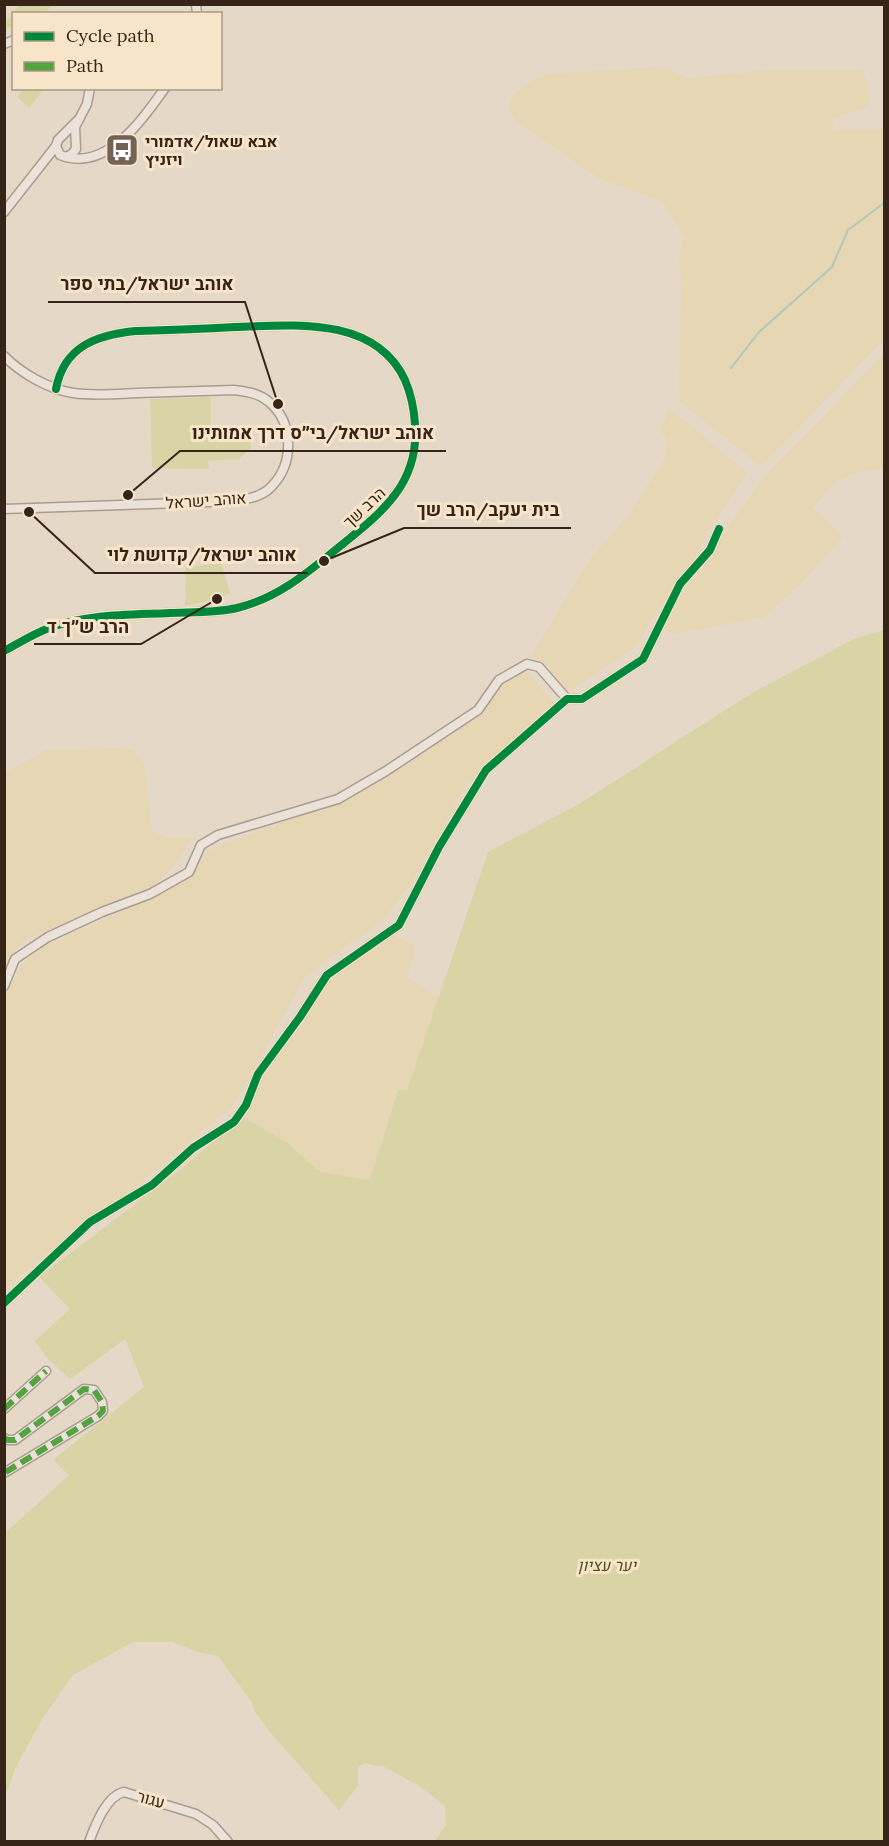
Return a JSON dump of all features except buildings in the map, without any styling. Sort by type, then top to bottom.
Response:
[{"type":"street","points":[[39,168],[72,154],[76,144],[75,127],[87,104],[90,90]]},
{"type":"street","points":[[58,142],[57,152],[64,156],[88,157],[101,153],[132,131],[163,90]]},
{"type":"street","points":[[4,212],[58,142],[79,119]]},
{"type":"street","points":[[58,142],[70,137],[86,152],[101,153]]},
{"type":"street","name":"הרב שך","points":[[4,651],[32,635],[70,622],[125,615],[216,611],[249,605],[270,596],[311,570],[381,513],[401,488],[413,456],[416,429],[411,396],[397,366],[368,341],[330,328],[282,326],[135,331],[116,334],[95,339],[77,350],[63,366],[56,388]]},
{"type":"street","name":"אוהב ישראל","points":[[4,356],[29,375],[72,393],[234,390],[254,393],[269,401],[279,413],[286,428],[289,444],[287,460],[281,475],[271,488],[257,496],[238,501],[4,509]]},
{"type":"street","points":[[4,1303],[90,1222],[152,1185],[193,1148],[234,1122],[246,1105],[258,1074],[300,1017],[327,975],[399,925],[439,847],[486,770],[567,699],[582,699],[643,659],[680,585],[710,549],[719,529]]},
{"type":"street","points":[[4,986],[15,959],[48,937],[102,912],[150,894],[189,872],[201,845],[218,835],[338,800],[478,710],[499,680],[527,664],[539,667],[567,699]]},
{"type":"street","points":[[4,1409],[46,1371]]},
{"type":"street","points":[[4,1438],[15,1440],[84,1389],[94,1390],[102,1402],[103,1411],[98,1416],[4,1473]]},
{"type":"street","name":"עגור","points":[[89,1842],[96,1824],[113,1797],[124,1792],[196,1814],[213,1825],[228,1842]]},
{"type":"shaded area","points":[[666,68],[687,78],[769,70],[862,69],[868,85],[869,106],[832,119],[834,130],[884,129],[884,340],[761,466],[679,401],[681,281],[679,255],[685,237],[662,201],[600,179],[517,122],[510,112],[510,100],[517,92],[534,79],[550,74]]},
{"type":"shaded area","points":[[884,354],[884,468],[858,472],[837,481],[813,507],[843,537],[800,585],[764,617],[676,634],[663,630],[688,585],[711,559],[725,531],[765,476]]},
{"type":"shaded area","points":[[669,408],[747,473],[708,531],[699,553],[676,582],[635,647],[567,693],[532,654],[591,558],[626,518],[665,459],[668,441],[661,431]]},
{"type":"shaded area","points":[[525,667],[553,703],[469,781],[417,873],[383,921],[305,977],[233,1106],[5,1289],[5,992],[33,951],[157,896],[183,876],[208,850],[343,800],[483,709],[500,689]]},
{"type":"shaded area","points":[[132,749],[144,764],[152,831],[165,837],[192,838],[177,862],[157,883],[122,901],[24,940],[5,964],[5,773],[46,750]]},
{"type":"shaded area","points":[[390,933],[416,946],[407,977],[439,997],[407,1091],[397,1091],[370,1181],[325,1173],[315,1168],[288,1143],[243,1117],[263,1074],[314,983],[349,957]]},
{"type":"green space","points":[[19,4],[52,5],[46,12],[14,12]]},
{"type":"green space","points":[[12,14],[12,26],[5,29],[5,23]]},
{"type":"green space","points":[[23,90],[43,90],[29,108],[17,97]]},
{"type":"green space","points":[[211,397],[211,429],[236,427],[250,439],[251,448],[239,459],[208,461],[209,469],[152,468],[150,399]]},
{"type":"green space","points":[[221,562],[230,593],[213,600],[185,606],[186,568]]},
{"type":"green space","name":"יער עציון","points":[[884,630],[884,1841],[435,1841],[446,1825],[445,1806],[421,1787],[381,1765],[366,1763],[358,1767],[358,1786],[339,1810],[270,1732],[255,1712],[251,1701],[218,1656],[198,1652],[172,1642],[133,1642],[73,1675],[42,1719],[16,1767],[5,1797],[5,1533],[69,1475],[53,1460],[144,1387],[125,1339],[70,1379],[48,1359],[35,1341],[70,1309],[39,1277],[179,1171],[243,1117],[288,1143],[315,1168],[325,1173],[370,1180],[398,1090],[407,1090],[488,852],[579,804],[752,693],[854,639]]},
{"type":"waterway","points":[[731,368],[759,332],[832,267],[848,230],[884,203]]},
{"type":"marked path","points":[[4,1409],[46,1371]]},
{"type":"marked path","points":[[4,1438],[15,1440],[84,1389],[94,1390],[102,1402],[103,1411],[98,1416],[4,1473]]},
{"type":"cycle path","points":[[4,651],[43,630],[63,623],[124,615],[220,611],[264,599],[312,569],[380,512],[403,483],[415,446],[411,396],[405,380],[392,359],[374,344],[354,335],[331,329],[282,325],[121,333],[95,340],[74,353],[66,362],[56,389]]},
{"type":"cycle path","points":[[4,1303],[90,1222],[152,1185],[193,1148],[234,1122],[246,1105],[258,1074],[300,1017],[327,975],[399,925],[439,847],[486,770],[567,699],[582,699],[643,659],[680,584],[710,550],[719,529]]},
{"type":"place","name":"אבא שאול/אדמורי ויזניץ","points":[[122,150]]},
{"type":"place","name":"אוהב ישראל/בתי ספר","points":[[278,404]]},
{"type":"place","name":"אוהב ישראל/בי״ס דרך אמותינו","points":[[128,495]]},
{"type":"place","name":"אוהב ישראל/קדושת לוי","points":[[29,512]]},
{"type":"place","name":"בית יעקב/הרב שך","points":[[324,561]]},
{"type":"place","name":"הרב ש״ך ד","points":[[217,599]]}]
